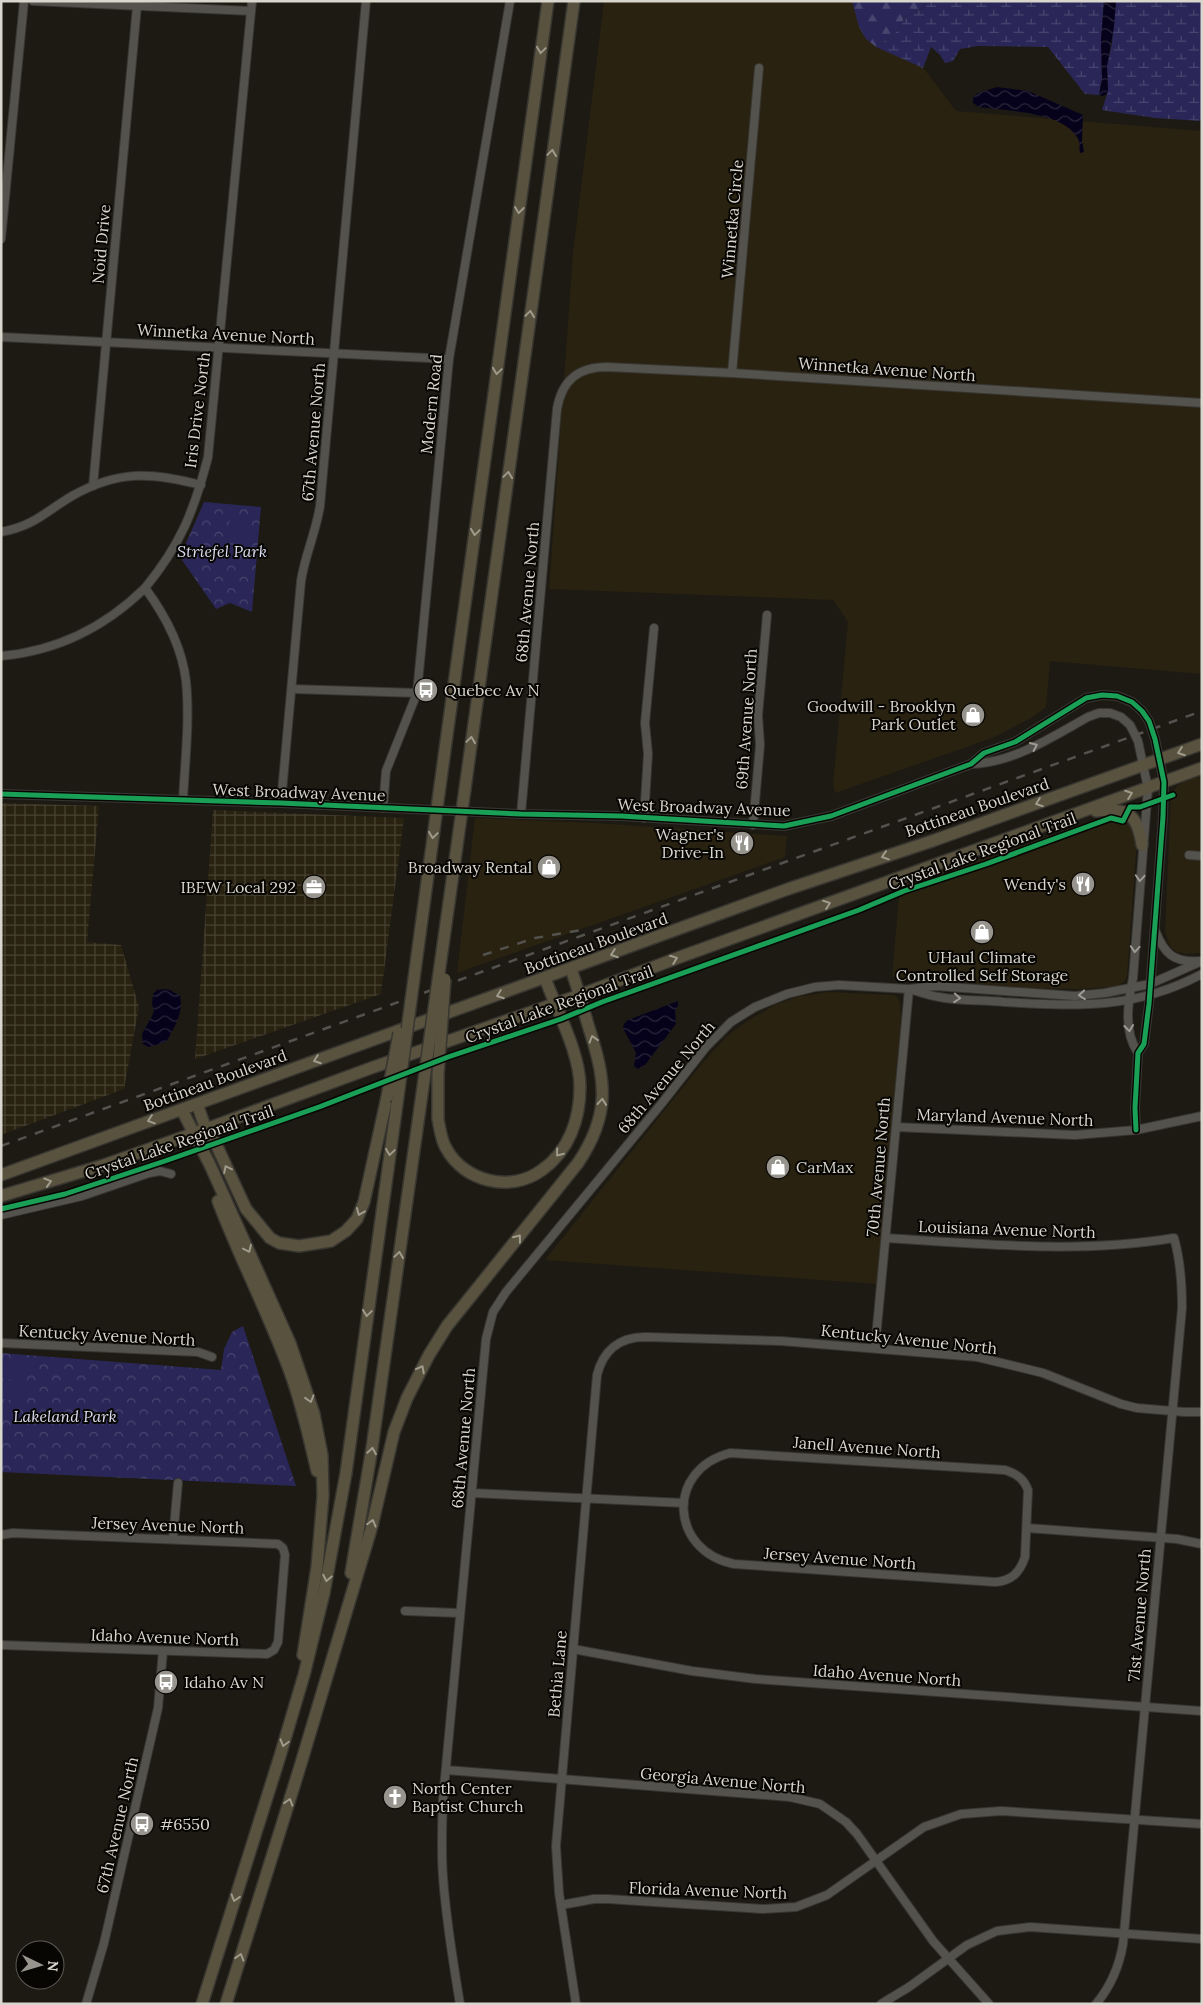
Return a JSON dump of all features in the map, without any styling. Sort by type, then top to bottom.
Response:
[{"type":"highway","points":[[202,2004],[298,1696],[318,1622],[340,1505],[397,1104],[422,909],[548,1]]},
{"type":"highway","points":[[333,1653],[348,1588],[365,1493],[574,1]]},
{"type":"highway","name":"Bottineau Boulevard","points":[[1,1175],[788,890],[935,840],[1202,744]]},
{"type":"highway","points":[[1,1196],[104,1165],[193,1134],[371,1068],[580,996],[680,957],[1202,768]]},
{"type":"highway","points":[[1081,812],[1107,810],[1128,813],[1136,819],[1142,845]]},
{"type":"highway","points":[[454,863],[438,1074],[438,1119],[445,1148],[454,1161],[468,1172],[483,1179],[498,1182],[516,1181],[534,1175],[551,1163],[565,1146],[572,1133],[579,1108],[580,1086],[576,1058],[545,978]]},
{"type":"highway","points":[[197,1104],[206,1129],[215,1142],[246,1209],[270,1238],[288,1246],[321,1244],[331,1240],[352,1226],[361,1211],[387,1097],[422,909]]},
{"type":"highway","points":[[226,2004],[372,1526],[396,1425],[413,1384],[447,1326],[578,1163],[589,1146],[598,1123],[602,1109],[600,1066],[571,969]]},
{"type":"highway","points":[[182,1110],[210,1165],[274,1307],[303,1376],[314,1414],[322,1455],[323,1496],[317,1567],[298,1696]]},
{"type":"street","points":[[1,239],[24,1]]},
{"type":"street","points":[[33,1],[251,11]]},
{"type":"street","name":"Iris Drive North","points":[[1,656],[42,650],[80,635],[128,605],[145,588],[176,545],[188,522],[201,485],[208,457],[252,1]]},
{"type":"street","name":"67th Avenue North","points":[[281,803],[304,562],[317,523],[320,506],[366,1]]},
{"type":"street","name":"Modern Road","points":[[383,808],[386,771],[416,693],[449,359],[510,1]]},
{"type":"street","name":"Noid Drive","points":[[93,486],[137,6]]},
{"type":"street","name":"Winnetka Circle","points":[[732,373],[759,68]]},
{"type":"street","name":"Winnetka Avenue North","points":[[1,337],[449,359]]},
{"type":"street","name":"Winnetka Avenue North","points":[[573,376],[589,368],[598,367],[732,373],[1202,403]]},
{"type":"street","name":"68th Avenue North","points":[[521,814],[557,409],[562,391],[573,376]]},
{"type":"street","points":[[1,532],[29,524],[93,486],[137,475],[169,477],[201,485]]},
{"type":"street","points":[[145,588],[166,620],[176,640],[186,681],[184,800]]},
{"type":"street","name":"69th Avenue North","points":[[752,825],[760,745],[758,715],[768,615]]},
{"type":"street","points":[[644,818],[648,754],[646,714],[654,628]]},
{"type":"street","points":[[292,689],[416,693]]},
{"type":"street","name":"West Broadway Avenue","points":[[1,794],[281,803],[644,818],[784,826],[825,818],[971,764],[984,753],[1015,742],[1086,698],[1102,694],[1117,696],[1132,702],[1142,711],[1152,729],[1164,782],[1149,996]]},
{"type":"street","name":"West Broadway Avenue","points":[[971,764],[988,764],[1016,754],[1088,717],[1099,714],[1110,713],[1120,717],[1130,725],[1138,741],[1148,788],[1131,989],[1128,1001]]},
{"type":"street","points":[[1189,855],[1202,856]]},
{"type":"street","points":[[1154,928],[1160,944],[1171,956],[1186,961],[1202,961]]},
{"type":"street","points":[[909,989],[936,986],[1075,996],[1131,989],[1150,984],[1202,961]]},
{"type":"street","points":[[909,989],[939,997],[1063,1005],[1128,1001],[1170,989],[1202,974]]},
{"type":"street","name":"68th Avenue North","points":[[460,2004],[446,1912],[442,1875],[441,1837],[486,1339],[493,1312],[506,1292],[706,1047],[731,1022],[754,1007],[787,994],[815,987],[839,985],[909,989]]},
{"type":"street","name":"70th Avenue North","points":[[876,1348],[909,989]]},
{"type":"street","points":[[1136,1130],[1135,1108],[1138,1053],[1144,1044],[1149,996]]},
{"type":"street","points":[[1128,1001],[1131,1043],[1138,1053]]},
{"type":"street","name":"Maryland Avenue North","points":[[896,1126],[1075,1135],[1136,1130],[1202,1116]]},
{"type":"street","points":[[1,1216],[82,1196],[149,1173],[160,1171],[171,1174]]},
{"type":"street","name":"Louisiana Avenue North","points":[[886,1238],[1074,1248],[1116,1246],[1157,1241]]},
{"type":"street","name":"71st Avenue North","points":[[1096,2004],[1114,1978],[1120,1962],[1124,1934],[1182,1308],[1181,1268],[1174,1238],[1157,1241]]},
{"type":"street","name":"Kentucky Avenue North","points":[[609,1350],[628,1339],[645,1337],[781,1341],[977,1356],[1043,1373],[1120,1404],[1172,1412],[1202,1412]]},
{"type":"street","name":"Kentucky Avenue North","points":[[1,1343],[198,1352],[212,1357]]},
{"type":"street","name":"Bethia Lane","points":[[576,2004],[561,1906],[556,1846],[597,1375],[599,1366],[609,1350]]},
{"type":"street","name":"Janell Avenue North","points":[[684,1503],[691,1479],[698,1470],[718,1456],[730,1453],[1005,1470],[1020,1476],[1028,1490],[1027,1528]]},
{"type":"street","points":[[174,1538],[178,1483]]},
{"type":"street","points":[[472,1493],[684,1503]]},
{"type":"street","name":"Jersey Avenue North","points":[[684,1503],[685,1523],[694,1542],[702,1551],[712,1557],[734,1564],[1004,1581],[1012,1578],[1022,1565],[1027,1528]]},
{"type":"street","points":[[1027,1528],[1160,1538],[1202,1544]]},
{"type":"street","name":"Jersey Avenue North","points":[[1,1535],[13,1533],[174,1538],[278,1544],[283,1548],[285,1555],[282,1597]]},
{"type":"street","name":"Idaho Avenue North","points":[[1,1645],[267,1654],[274,1650],[278,1642],[282,1597]]},
{"type":"street","points":[[405,1611],[460,1614]]},
{"type":"street","name":"Idaho Avenue North","points":[[573,1649],[692,1671],[756,1679],[1202,1711]]},
{"type":"street","name":"67th Avenue North","points":[[86,2004],[106,1934],[158,1708],[163,1651]]},
{"type":"street","name":"Georgia Avenue North","points":[[446,1770],[790,1797],[806,1800],[820,1804],[846,1822],[875,1860]]},
{"type":"street","points":[[989,2004],[933,1941],[875,1860],[924,1827],[961,1814],[1001,1811],[1202,1824]]},
{"type":"street","name":"Florida Avenue North","points":[[561,1906],[594,1899],[608,1899],[763,1909],[796,1907],[827,1895],[875,1860]]},
{"type":"street","points":[[881,2004],[981,1937],[997,1931],[1030,1927],[1202,1939]]},
{"type":"shaded area","points":[[604,1],[873,1],[956,111],[1202,131],[1202,674],[1050,661],[1046,707],[1031,718],[992,738],[835,793],[833,785],[848,622],[833,600],[549,589],[573,253]]},
{"type":"shaded area","points":[[1202,774],[1202,953],[1187,954],[1177,952],[1171,948],[1165,932],[1171,795],[1177,786],[1188,779]]},
{"type":"shaded area","points":[[1,803],[99,806],[87,942],[121,945],[139,1007],[124,1089],[1,1135]]},
{"type":"shaded area","points":[[213,810],[404,818],[381,994],[195,1059]]},
{"type":"shaded area","points":[[1110,814],[1130,820],[1137,839],[1127,976],[1125,981],[1119,985],[1109,987],[1079,989],[1028,988],[892,977],[900,885],[937,871],[996,855]]},
{"type":"shaded area","points":[[475,818],[595,823],[787,836],[785,857],[457,973]]},
{"type":"shaded area","points":[[828,992],[894,995],[898,998],[900,1004],[901,1018],[877,1284],[545,1260],[704,1061],[727,1036],[747,1021],[775,1005],[797,997]]},
{"type":"green space","points":[[852,1],[927,1],[922,9],[904,17],[897,31],[876,47],[866,39],[859,27]]},
{"type":"green space","points":[[927,1],[1104,1],[1101,40],[1102,79],[1099,95],[1085,94],[1048,47],[978,46],[960,49],[953,61],[945,63],[940,55],[931,47],[923,68],[876,47],[897,31],[904,17],[922,9]]},
{"type":"green space","points":[[1116,1],[1202,1],[1202,121],[1155,118],[1102,110],[1108,91],[1107,66],[1112,43]]},
{"type":"green space","name":"Striefel Park","points":[[204,502],[261,507],[252,612],[230,603],[216,609],[180,557]]},
{"type":"green space","points":[[231,517],[248,520],[248,538],[239,536],[230,530],[229,522]]},
{"type":"green space","name":"Lakeland Park","points":[[243,1326],[296,1486],[1,1472],[1,1353],[221,1370],[224,1349],[232,1332]]},
{"type":"green space","points":[[1,1360],[28,1363],[26,1381],[1,1378]]},
{"type":"green space","points":[[1,1381],[26,1384],[24,1402],[1,1399]]},
{"type":"water","points":[[1104,1],[1116,1],[1114,27],[1107,66],[1108,91],[1103,96],[1099,95],[1102,79],[1101,40]]},
{"type":"water","points":[[997,87],[1028,91],[1083,115],[1082,140],[1084,152],[1080,153],[1079,141],[1072,131],[1049,118],[1035,114],[979,107],[973,103],[973,98],[976,94]]},
{"type":"water","points":[[164,989],[180,996],[181,1008],[175,1026],[166,1042],[149,1047],[143,1044],[142,1034],[154,1011],[152,1004],[153,994],[157,990]]},
{"type":"water","points":[[678,1001],[675,1011],[676,1024],[645,1065],[638,1069],[634,1066],[636,1053],[623,1028],[624,1024],[628,1020]]},
{"type":"railway","points":[[1,1146],[1202,711]]},
{"type":"railway","points":[[483,955],[535,938],[582,930]]},
{"type":"cycle path","points":[[1,794],[281,803],[521,814],[621,816],[784,826],[831,816],[971,764],[984,753],[1015,742],[1086,698],[1102,695],[1117,696],[1132,702],[1149,721],[1155,739],[1164,782],[1149,1004],[1144,1044],[1138,1053],[1135,1108],[1136,1130]]},
{"type":"cycle path","name":"Crystal Lake Regional Trail","points":[[1,1209],[65,1194],[319,1107],[448,1057],[561,1019],[602,1002],[859,910],[904,891],[986,864],[1111,818],[1123,821],[1130,807],[1140,807],[1173,795]]},
{"type":"place","name":"Quebec Av N","points":[[426,690]]},
{"type":"place","name":"Goodwill - Brooklyn Park Outlet","points":[[973,715]]},
{"type":"place","name":"Wagner's Drive-In","points":[[742,843]]},
{"type":"place","name":"Broadway Rental","points":[[549,867]]},
{"type":"place","name":"Wendy's","points":[[1083,884]]},
{"type":"place","name":"IBEW Local 292","points":[[314,887]]},
{"type":"place","name":"UHaul Climate Controlled Self Storage","points":[[982,932]]},
{"type":"place","name":"CarMax","points":[[778,1167]]},
{"type":"place","name":"Idaho Av N","points":[[166,1682]]},
{"type":"place","name":"North Center Baptist Church","points":[[395,1797]]},
{"type":"place","name":"#6550","points":[[142,1824]]}]
